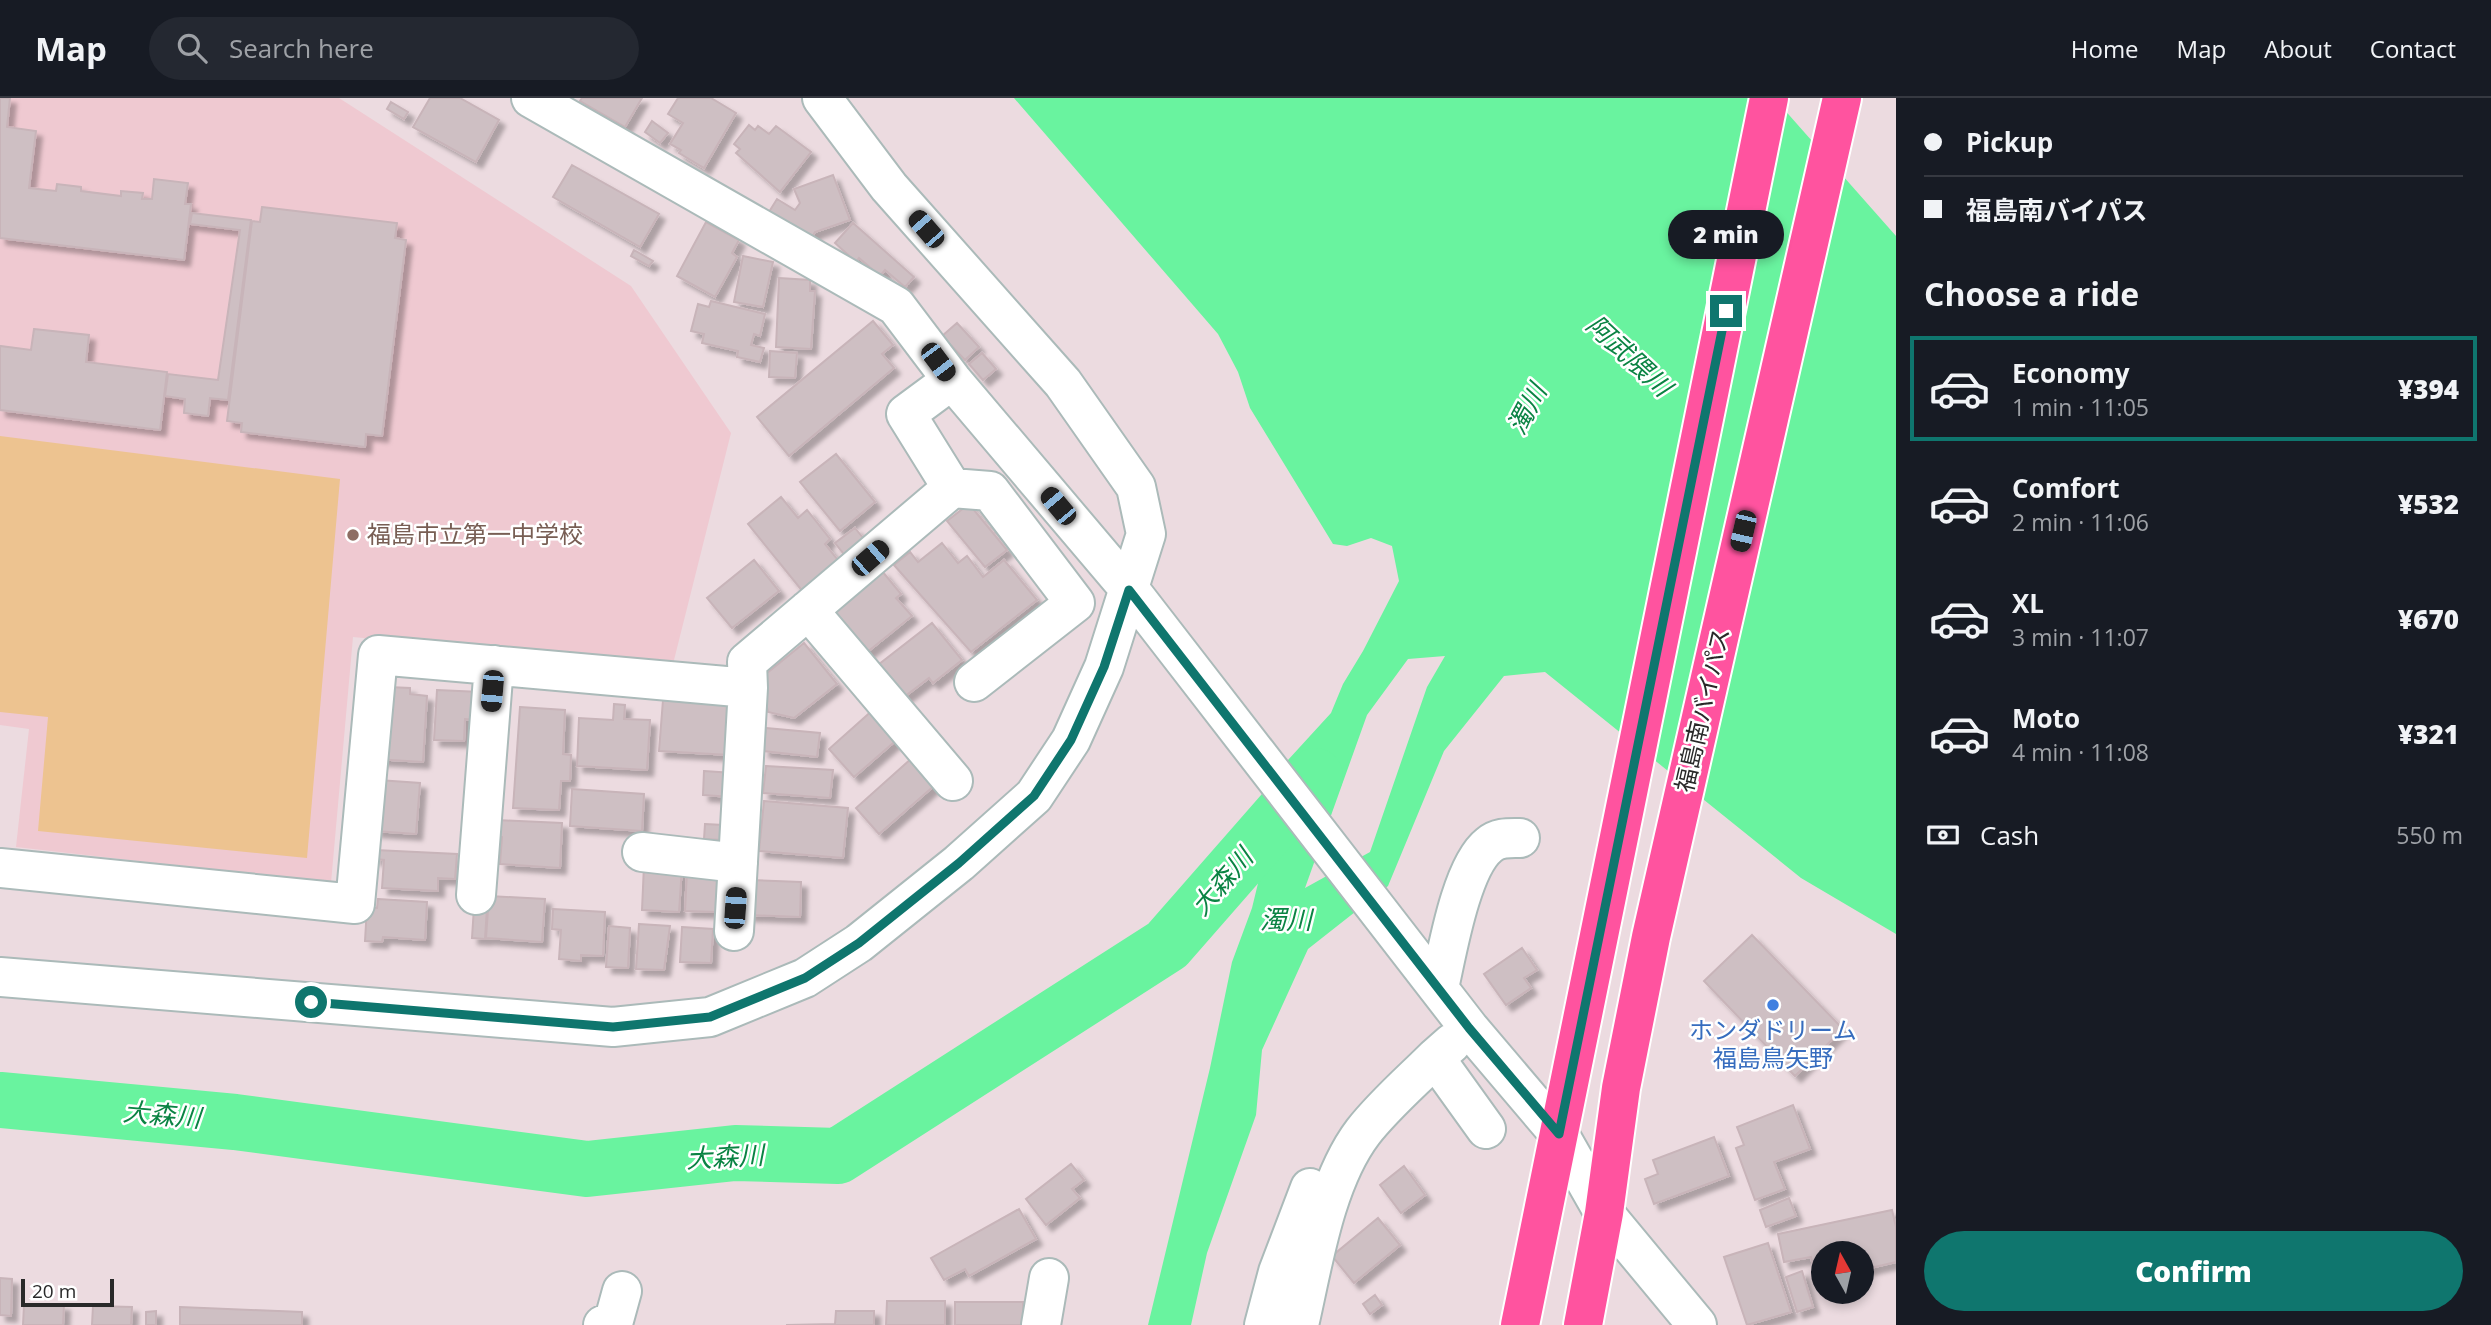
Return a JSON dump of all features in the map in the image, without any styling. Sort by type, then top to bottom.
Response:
[{"type":"highway","points":[[1520,1325],[1769,98]]},
{"type":"highway","name":"福島南バイパス","points":[[1583,1325],[1604,1213],[1621,1088],[1651,937],[1842,98]]},
{"type":"street","points":[[531,98],[896,306],[952,380],[1129,590],[1417,956],[1469,1028],[1559,1134],[1604,1213],[1697,1325]]},
{"type":"street","points":[[0,977],[613,1027],[710,1017],[805,978],[859,943],[959,863],[1034,796],[1077,728],[1104,667],[1146,534],[1136,487],[1063,383],[889,187],[822,98]]},
{"type":"street","points":[[952,380],[906,414],[952,488]]},
{"type":"street","points":[[734,931],[748,688],[747,662],[952,488],[989,491],[1075,603],[974,682]]},
{"type":"street","points":[[808,610],[953,782]]},
{"type":"street","points":[[0,868],[355,904],[378,655],[748,688]]},
{"type":"street","points":[[476,895],[495,665]]},
{"type":"street","points":[[1439,988],[1462,889],[1488,845],[1503,838],[1520,838]]},
{"type":"street","points":[[642,852],[738,863]]},
{"type":"street","points":[[1300,1325],[1319,1234],[1345,1165],[1363,1132],[1435,1058],[1469,1028]]},
{"type":"street","points":[[1435,1058],[1486,1129]]},
{"type":"street","points":[[1264,1325],[1278,1272],[1318,1170],[1345,1165]]},
{"type":"street","points":[[1041,1325],[1049,1278]]},
{"type":"street","points":[[603,1325],[614,1320],[622,1291]]},
{"type":"shaded area","name":"福島市立第一中学校","points":[[0,98],[339,98],[631,286],[731,433],[672,668],[353,637],[331,883],[16,847],[29,729],[0,725]]},
{"type":"shaded area","points":[[0,436],[340,479],[307,858],[38,831],[48,717],[0,712]]},
{"type":"water","points":[[1014,98],[1774,98],[1896,236],[1896,934],[1801,878],[1545,672],[1504,676],[1444,751],[1388,886],[1308,949],[1262,1050],[1256,1115],[1207,1253],[1191,1325],[1148,1325],[1210,1068],[1232,962],[1252,908],[1288,760],[1331,713],[1343,684],[1399,581],[1392,546],[1371,538],[1347,546],[1333,544],[1250,408],[1238,372],[1218,334]],"holes":[[[1445,656],[1427,687],[1370,852],[1305,888],[1367,715],[1408,659]]]},
{"type":"building","points":[[0,98],[10,98],[7,127],[36,131],[29,188],[56,191],[57,184],[81,187],[81,191],[121,196],[121,191],[143,193],[142,199],[152,199],[154,179],[188,183],[185,204],[191,204],[184,260],[0,238]]},
{"type":"building","points":[[430,98],[460,98],[499,120],[476,162],[413,127]]},
{"type":"building","points":[[582,98],[642,98],[625,127],[580,101]]},
{"type":"building","points":[[678,98],[711,98],[736,113],[704,168],[679,153],[681,150],[670,144],[683,123],[668,114]]},
{"type":"building","points":[[391,102],[408,112],[404,119],[387,109]]},
{"type":"building","points":[[652,121],[668,133],[660,143],[645,132]]},
{"type":"building","points":[[749,125],[755,130],[758,126],[769,134],[776,126],[811,152],[780,192],[736,153],[740,149],[734,144]]},
{"type":"building","points":[[572,165],[659,214],[640,247],[553,197]]},
{"type":"building","points":[[833,175],[850,220],[815,232],[812,237],[769,212],[777,199],[795,210],[800,203],[794,189]]},
{"type":"building","points":[[262,207],[397,223],[395,238],[406,240],[382,436],[366,434],[365,447],[241,432],[242,423],[227,421],[252,221],[260,222]]},
{"type":"building","points":[[192,213],[251,220],[228,400],[210,398],[208,416],[184,413],[185,399],[165,396],[168,374],[218,380],[240,230],[190,224]]},
{"type":"building","points":[[706,222],[739,240],[732,253],[737,257],[715,297],[677,276]]},
{"type":"building","points":[[853,223],[914,277],[905,287],[885,270],[880,276],[859,258],[856,262],[835,243]]},
{"type":"building","points":[[634,250],[653,261],[649,266],[631,256]]},
{"type":"building","points":[[743,256],[773,262],[763,307],[734,302]]},
{"type":"building","points":[[779,278],[810,280],[810,291],[815,291],[811,349],[776,347]]},
{"type":"building","points":[[711,301],[765,314],[760,336],[754,334],[751,345],[764,348],[760,362],[737,357],[738,351],[702,343],[704,334],[691,331],[698,304],[709,307]]},
{"type":"building","points":[[873,321],[893,345],[882,354],[894,368],[789,456],[757,417]]},
{"type":"building","points":[[957,323],[979,347],[965,360],[942,336]]},
{"type":"building","points":[[34,329],[89,335],[86,362],[167,372],[160,430],[0,410],[0,346],[31,350]]},
{"type":"building","points":[[770,351],[797,353],[795,378],[769,377]]},
{"type":"building","points":[[982,353],[996,369],[983,380],[969,364]]},
{"type":"building","points":[[836,454],[875,502],[840,531],[800,482]]},
{"type":"building","points":[[781,497],[798,518],[807,510],[830,539],[825,544],[841,564],[804,593],[748,524]]},
{"type":"building","points":[[969,504],[1007,550],[985,567],[947,521]]},
{"type":"building","points":[[855,528],[867,543],[847,558],[835,543]]},
{"type":"building","points":[[942,543],[958,563],[967,556],[983,577],[1004,560],[1037,600],[971,652],[894,565],[910,552],[918,562]]},
{"type":"building","points":[[754,560],[779,591],[732,628],[707,598]]},
{"type":"building","points":[[882,571],[901,594],[896,598],[912,616],[866,653],[832,611]]},
{"type":"building","points":[[932,623],[962,660],[933,683],[929,678],[904,697],[878,665]]},
{"type":"building","points":[[804,643],[837,684],[794,718],[768,712],[761,678]]},
{"type":"building","points":[[388,687],[410,688],[410,694],[427,696],[423,762],[375,759]]},
{"type":"building","points":[[437,690],[480,692],[478,720],[465,719],[464,741],[434,740]]},
{"type":"building","points":[[663,700],[732,705],[730,755],[659,751]]},
{"type":"building","points":[[614,704],[625,705],[624,719],[650,720],[647,770],[577,766],[579,718],[613,720]]},
{"type":"building","points":[[520,707],[565,710],[563,754],[571,755],[570,781],[561,781],[559,810],[513,808]]},
{"type":"building","points":[[874,709],[900,737],[854,777],[829,749]]},
{"type":"building","points":[[766,728],[820,733],[817,757],[763,751]]},
{"type":"building","points":[[912,758],[935,785],[879,834],[856,808]]},
{"type":"building","points":[[766,766],[833,770],[830,798],[763,793]]},
{"type":"building","points":[[704,771],[733,773],[732,797],[703,795]]},
{"type":"building","points":[[378,780],[420,783],[416,834],[375,831]]},
{"type":"building","points":[[572,789],[644,794],[642,831],[570,826]]},
{"type":"building","points":[[764,801],[848,808],[843,858],[759,851]]},
{"type":"building","points":[[497,820],[562,823],[560,868],[500,864],[502,837],[496,836]]},
{"type":"building","points":[[705,824],[723,825],[723,840],[704,839]]},
{"type":"building","points":[[375,850],[457,854],[455,879],[438,878],[438,891],[382,888],[384,860],[375,859]]},
{"type":"building","points":[[644,865],[682,867],[679,912],[642,910]]},
{"type":"building","points":[[687,871],[719,873],[717,912],[685,911]]},
{"type":"building","points":[[749,880],[801,882],[800,917],[748,915]]},
{"type":"building","points":[[489,896],[545,899],[542,942],[486,938]]},
{"type":"building","points":[[378,899],[427,902],[425,940],[383,937],[382,942],[365,941],[367,907],[377,908]]},
{"type":"building","points":[[474,907],[487,908],[485,939],[472,938]]},
{"type":"building","points":[[553,909],[605,912],[603,956],[581,955],[581,961],[559,959],[561,930],[552,929]]},
{"type":"building","points":[[639,924],[670,926],[664,970],[636,969]]},
{"type":"building","points":[[609,926],[630,928],[628,968],[606,967]]},
{"type":"building","points":[[682,927],[713,929],[711,963],[680,962]]},
{"type":"building","name":"ホンダドリーム 福島鳥矢野","points":[[1752,935],[1843,1029],[1795,1076],[1704,981]]},
{"type":"building","points":[[1522,948],[1537,970],[1524,978],[1531,988],[1506,1005],[1484,974]]},
{"type":"building","points":[[1793,1105],[1810,1149],[1774,1162],[1785,1189],[1755,1200],[1736,1148],[1744,1145],[1737,1127]]},
{"type":"building","points":[[1714,1137],[1729,1176],[1654,1204],[1645,1179],[1658,1174],[1653,1160]]},
{"type":"building","points":[[1071,1164],[1084,1180],[1072,1189],[1080,1198],[1046,1225],[1026,1199]]},
{"type":"building","points":[[1404,1166],[1425,1195],[1401,1213],[1380,1185]]},
{"type":"building","points":[[1789,1198],[1796,1216],[1766,1227],[1760,1210]]},
{"type":"building","points":[[1019,1209],[1036,1239],[969,1276],[965,1269],[944,1280],[931,1258]]},
{"type":"building","points":[[1892,1210],[1896,1227],[1896,1262],[1874,1267],[1874,1241],[1811,1241],[1811,1257],[1784,1262],[1778,1234]]},
{"type":"building","points":[[1378,1218],[1400,1245],[1354,1283],[1332,1256]]},
{"type":"building","points":[[1768,1243],[1791,1312],[1747,1325],[1724,1257]]},
{"type":"building","points":[[1802,1271],[1813,1307],[1797,1312],[1786,1277]]},
{"type":"building","points":[[0,1278],[12,1279],[11,1316],[0,1315]]},
{"type":"building","points":[[1375,1295],[1382,1305],[1370,1314],[1363,1304]]},
{"type":"building","points":[[887,1301],[945,1301],[945,1325],[886,1325]]},
{"type":"building","points":[[955,1302],[1023,1302],[1023,1325],[955,1325]]},
{"type":"building","points":[[24,1304],[64,1305],[63,1325],[23,1325]]},
{"type":"building","points":[[93,1306],[132,1307],[131,1325],[92,1325]]},
{"type":"building","points":[[180,1307],[302,1312],[302,1325],[180,1325]]},
{"type":"building","points":[[156,1311],[156,1325],[146,1325],[146,1312]]},
{"type":"building","points":[[836,1311],[874,1311],[874,1325],[786,1325],[835,1324]]},
{"type":"waterway","name":"大森川","points":[[0,1100],[235,1122],[587,1169],[735,1153],[838,1156],[1167,945],[1315,776]]},
{"type":"place","name":"福島市立第一中学校","points":[[353,535]]},
{"type":"place","name":"ホンダドリーム 福島鳥矢野","points":[[1773,1005]]},
{"type":"route","points":[[311,1002],[613,1027],[710,1017],[805,978],[859,943],[959,863],[1034,796],[1071,740],[1104,667],[1129,590],[1417,956],[1469,1028],[1559,1134],[1726,311]]},
{"type":"water label","name":"阿武隈川","points":[[1629,356]]},
{"type":"water label","name":"濁川","points":[[1527,409]]},
{"type":"water label","name":"濁川","points":[[1286,920]]}]
